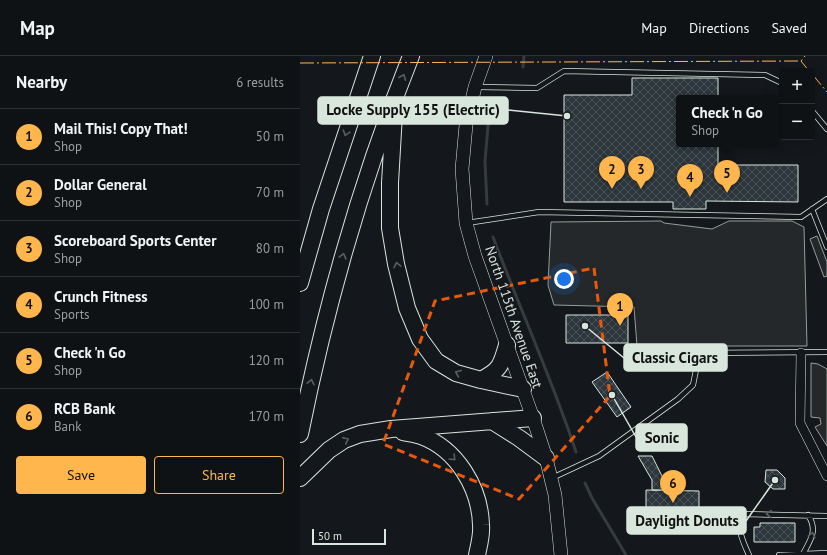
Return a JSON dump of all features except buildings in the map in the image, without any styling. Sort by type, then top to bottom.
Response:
[{"type":"highway","points":[[300,283],[321,209],[372,56]]},
{"type":"highway","points":[[300,434],[312,376],[350,229],[375,152],[411,56]]},
{"type":"highway","points":[[395,97],[390,183],[390,228],[396,264],[407,308],[420,339],[436,360],[456,373],[522,389]]},
{"type":"highway","points":[[300,241],[321,209]]},
{"type":"highway","points":[[481,380],[493,373],[502,364],[507,345]]},
{"type":"highway","points":[[300,478],[329,450],[344,440],[360,434],[391,429],[533,418]]},
{"type":"highway","points":[[492,421],[519,438],[546,458]]},
{"type":"highway","points":[[391,429],[421,437],[435,444],[452,457],[465,473],[472,486],[480,513],[480,543],[477,555]]},
{"type":"street","name":"North 115th Avenue East","points":[[486,56],[475,87],[466,125],[462,168],[466,223],[475,256],[546,458],[555,495],[561,555]]},
{"type":"street","points":[[801,353],[800,422],[827,476]]},
{"type":"lane","points":[[475,87],[537,88],[564,71],[765,74],[779,81]]},
{"type":"lane","points":[[815,115],[827,129]]},
{"type":"lane","points":[[466,223],[539,212],[801,216],[827,199]]},
{"type":"lane","points":[[812,209],[827,247]]},
{"type":"lane","points":[[551,479],[599,456],[678,399],[693,385],[698,353],[827,352]]},
{"type":"lane","points":[[749,555],[743,541],[739,523],[744,514],[827,516]]},
{"type":"lane","points":[[803,554],[811,540],[814,530],[808,515]]},
{"type":"lane","points":[[779,555],[827,553]]},
{"type":"highlighted area","points":[[594,268],[610,396],[519,499],[383,444],[435,301]]},
{"type":"shaded area","points":[[661,221],[664,223],[712,229],[729,221],[792,221],[804,227],[807,346],[637,346],[634,307],[554,305],[548,285],[551,222]]},
{"type":"shaded area","points":[[817,236],[827,262],[827,276],[824,277],[810,239]]},
{"type":"shaded area","points":[[811,363],[818,364],[827,369],[827,446],[815,427],[821,424],[820,418],[811,417]]},
{"type":"waterway","points":[[523,67],[524,56]]},
{"type":"waterway","points":[[487,204],[485,161],[488,126],[497,98]]},
{"type":"waterway","points":[[493,237],[557,398],[576,452]]},
{"type":"waterway","points":[[585,483],[592,498],[626,555]]},
{"type":"power","points":[[300,63],[801,61],[805,56]]},
{"type":"power","points":[[801,61],[807,68]]},
{"type":"power","points":[[815,78],[827,92]]},
{"type":"place","name":"Locke Supply 155 (Electric)","points":[[567,116]]},
{"type":"place","name":"Dollar General","points":[[612,189]]},
{"type":"place","name":"Scoreboard Sports Center","points":[[641,189]]},
{"type":"place","name":"Check 'n Go","points":[[727,193]]},
{"type":"place","name":"Crunch Fitness","points":[[690,197]]},
{"type":"place","name":"Classic Cigars","points":[[585,326]]},
{"type":"place","name":"Mail This! Copy That!","points":[[620,326]]},
{"type":"place","name":"Sonic","points":[[612,395]]},
{"type":"place","name":"Daylight Donuts","points":[[775,480]]},
{"type":"place","name":"RCB Bank","points":[[673,503]]}]
